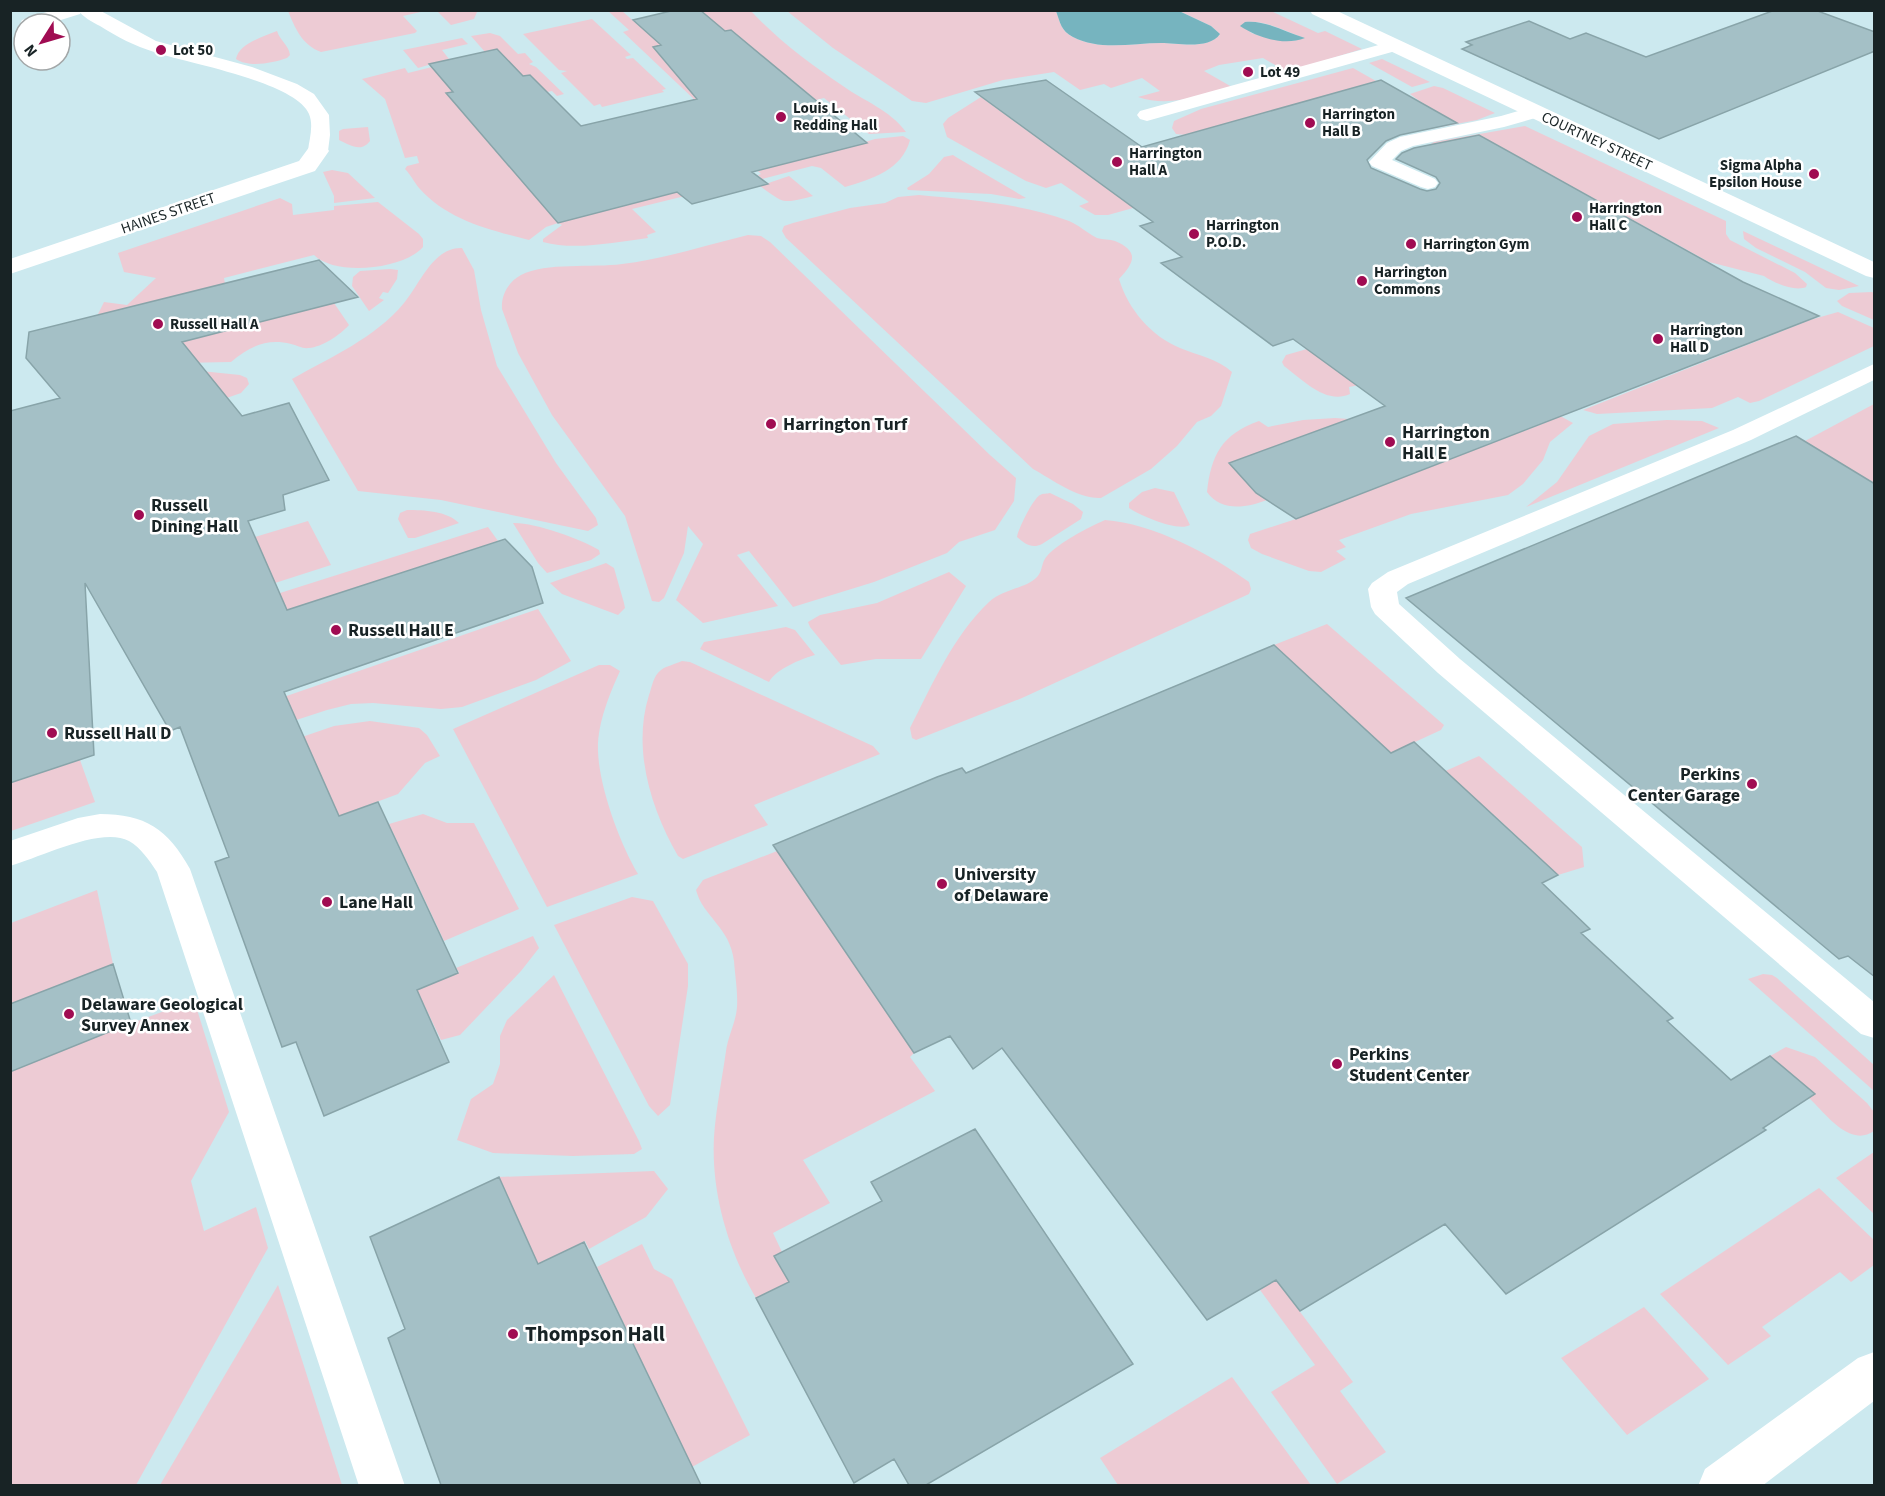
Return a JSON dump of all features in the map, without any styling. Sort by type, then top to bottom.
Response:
[{"type":"street","name":"COURTNEY STREET","points":[[1319,10],[1875,271]]},
{"type":"street","name":"HAINES STREET","points":[[10,267],[307,166],[318,151]]},
{"type":"street","points":[[1722,1485],[1875,1374]]},
{"type":"lane","points":[[86,10],[121,32],[162,49],[247,72],[300,94],[317,109],[321,125],[318,151]]},
{"type":"lane","points":[[1147,115],[1393,46]]},
{"type":"lane","points":[[1428,183],[1379,162],[1394,147],[1407,141],[1504,121],[1535,112]]},
{"type":"lane","points":[[1875,371],[1742,435],[1398,579],[1382,589],[1385,607],[1466,664],[1875,1023]]},
{"type":"lane","points":[[10,854],[87,826],[118,824],[142,832],[163,849],[173,869],[382,1485]]},
{"type":"shaded area","points":[[288,11],[425,11],[403,16],[417,31],[415,33],[321,52],[304,40]]},
{"type":"shaded area","points":[[437,11],[486,11],[477,12],[474,19],[451,25]]},
{"type":"shaded area","points":[[608,11],[622,11],[661,45],[717,121],[623,32],[629,30]]},
{"type":"shaded area","points":[[700,11],[751,11],[795,51],[843,86],[885,112],[906,132],[869,134],[824,98],[816,100],[787,76],[781,78],[756,51],[731,30],[725,31]]},
{"type":"shaded area","points":[[787,11],[1056,11],[1063,29],[1069,35],[1094,44],[1116,45],[1201,44],[1215,39],[1220,34],[1211,26],[1179,11],[1271,11],[1318,33],[1325,31],[1362,49],[1287,72],[1263,58],[1219,65],[1204,71],[1232,87],[1174,101],[1138,97],[1160,91],[1142,78],[1111,88],[1104,84],[1080,90],[1054,72],[1003,80],[926,103],[912,101],[833,48]],"holes":[[[1245,22],[1275,27],[1304,38],[1284,41],[1251,33]]]},
{"type":"shaded area","points":[[592,19],[631,55],[625,57],[627,59],[633,58],[666,89],[662,90],[664,92],[602,107],[600,104],[594,106],[561,73],[567,71],[559,70],[523,34]]},
{"type":"shaded area","points":[[277,31],[289,52],[290,55],[287,58],[254,64],[236,59],[238,53],[247,45]]},
{"type":"shaded area","points":[[490,33],[500,36],[518,54],[525,53],[533,62],[529,64],[536,67],[564,94],[557,96],[552,91],[547,92],[530,75],[523,76],[497,49],[485,52],[471,36]]},
{"type":"shaded area","points":[[462,38],[468,44],[442,50],[449,59],[418,68],[403,50]]},
{"type":"shaded area","points":[[1382,59],[1430,82],[1412,87],[1369,63]]},
{"type":"shaded area","points":[[432,67],[453,92],[447,94],[685,196],[632,209],[656,232],[647,235],[648,238],[595,245],[568,246],[543,242],[543,239],[562,225],[558,223],[546,227],[529,240],[484,228],[456,216],[430,199],[405,169],[407,166],[419,163],[417,156],[405,158],[385,99],[362,79],[405,68],[408,73]]},
{"type":"shaded area","points":[[1353,68],[1376,81],[1186,135],[1176,134],[1172,128],[1174,121],[1201,109]]},
{"type":"shaded area","points":[[1434,86],[1443,88],[1495,113],[1477,120],[1393,136],[1432,110],[1410,94]]},
{"type":"shaded area","points":[[981,97],[1117,196],[1138,193],[1151,203],[1108,215],[1095,215],[1079,206],[1089,202],[1061,183],[1046,188],[1026,181],[947,137],[943,124],[948,118]]},
{"type":"shaded area","points":[[1525,126],[1726,221],[1726,234],[1730,240],[1795,273],[1807,284],[1806,287],[1791,288],[1764,276],[1709,262],[1495,144],[1462,150],[1422,150],[1434,142]]},
{"type":"shaded area","points":[[368,127],[370,141],[363,147],[355,147],[339,140],[339,131],[343,129]]},
{"type":"shaded area","points":[[903,136],[910,140],[906,150],[893,166],[875,177],[845,187],[821,168],[812,166],[762,179],[758,175],[761,174],[758,171],[795,161],[828,148],[832,152],[875,139]]},
{"type":"shaded area","points":[[953,155],[1026,198],[908,190],[907,188],[929,174],[944,157]]},
{"type":"shaded area","points":[[332,170],[348,173],[375,198],[334,203],[334,196],[323,172]]},
{"type":"shaded area","points":[[789,176],[813,196],[784,201],[760,186]]},
{"type":"shaded area","points":[[919,195],[995,203],[1032,210],[1069,221],[1097,238],[1113,240],[1129,249],[1131,263],[1119,279],[1128,301],[1150,329],[1169,343],[1214,361],[1232,372],[1221,406],[1211,416],[1197,422],[1177,446],[1151,469],[1101,498],[1075,492],[1033,469],[786,238],[782,231],[784,226],[850,208],[885,203],[898,197]]},
{"type":"shaded area","points":[[280,198],[292,204],[293,215],[334,210],[334,206],[378,202],[419,234],[423,239],[423,247],[414,255],[401,261],[370,268],[338,266],[324,262],[314,255],[224,278],[225,284],[97,316],[104,302],[127,305],[156,278],[124,272],[118,253]]},
{"type":"shaded area","points":[[1743,231],[1859,286],[1839,290],[1826,288],[1805,272],[1756,248],[1744,239]]},
{"type":"shaded area","points":[[748,235],[761,236],[770,242],[1016,478],[1014,501],[995,530],[959,542],[947,553],[874,582],[793,607],[749,551],[737,555],[778,606],[703,623],[676,600],[703,544],[688,526],[684,553],[664,598],[659,602],[652,601],[625,516],[552,415],[518,353],[502,304],[506,289],[512,281],[531,271],[543,268],[638,262]]},
{"type":"shaded area","points":[[462,248],[474,270],[481,310],[497,366],[556,463],[596,518],[598,525],[588,531],[441,500],[358,491],[292,379],[352,346],[380,327],[404,303],[435,260],[452,249]]},
{"type":"shaded area","points":[[398,270],[397,279],[388,293],[383,292],[379,298],[384,300],[369,311],[352,286],[353,277],[360,271]]},
{"type":"shaded area","points":[[1849,293],[1874,293],[1874,320],[1842,306],[1837,301]]},
{"type":"shaded area","points":[[334,303],[349,325],[330,340],[314,347],[304,348],[282,342],[266,343],[251,348],[231,362],[179,363],[123,357]]},
{"type":"shaded area","points":[[1838,312],[1874,328],[1874,346],[1759,401],[1750,403],[1738,397],[1712,408],[1597,414],[1583,410],[1810,320]]},
{"type":"shaded area","points":[[1307,349],[1365,384],[1349,387],[1350,394],[1341,397],[1324,394],[1315,389],[1284,366],[1282,362],[1286,355]]},
{"type":"shaded area","points":[[201,371],[240,375],[247,378],[249,384],[241,393],[218,401]]},
{"type":"shaded area","points":[[1874,404],[1874,484],[1805,441]]},
{"type":"shaded area","points":[[1542,406],[1573,423],[1550,442],[1543,460],[1523,484],[1508,495],[1411,514],[1339,540],[1346,547],[1336,551],[1346,559],[1321,572],[1309,571],[1251,548],[1248,540],[1250,534],[1296,519],[1547,422]]},
{"type":"shaded area","points":[[1349,419],[1230,463],[1256,493],[1267,500],[1251,505],[1234,506],[1219,503],[1207,492],[1215,457],[1227,439],[1246,426],[1259,421],[1268,427],[1303,420]]},
{"type":"shaded area","points":[[1667,420],[1702,421],[1719,428],[1526,507],[1557,482],[1589,436],[1613,424]]},
{"type":"shaded area","points":[[1155,488],[1174,492],[1190,525],[1184,527],[1169,525],[1150,519],[1129,508],[1129,503],[1142,492]]},
{"type":"shaded area","points":[[1050,493],[1073,504],[1083,512],[1081,519],[1042,544],[1029,545],[1017,537],[1020,528],[1037,498],[1041,494]]},
{"type":"shaded area","points":[[407,510],[442,514],[459,523],[415,538],[408,538],[398,519],[400,513]]},
{"type":"shaded area","points":[[1105,520],[1142,527],[1200,551],[1249,582],[1251,589],[1249,594],[1022,698],[916,740],[912,738],[910,728],[935,678],[954,645],[976,615],[995,598],[1037,577],[1045,558],[1058,546]]},
{"type":"shaded area","points":[[308,521],[331,565],[228,598],[255,537]]},
{"type":"shaded area","points":[[513,523],[532,525],[569,536],[599,550],[600,554],[591,560],[547,573],[538,563]]},
{"type":"shaded area","points":[[488,527],[498,541],[241,625],[233,608]]},
{"type":"shaded area","points":[[606,563],[614,568],[624,603],[625,608],[618,615],[562,594],[550,583]]},
{"type":"shaded area","points":[[949,572],[966,586],[921,659],[876,659],[841,665],[808,622],[820,615],[877,603]]},
{"type":"shaded area","points":[[538,609],[571,661],[536,680],[462,707],[441,709],[373,703],[351,704],[195,753],[185,731]]},
{"type":"shaded area","points":[[1327,624],[1444,725],[1441,730],[1391,753],[1274,645]]},
{"type":"shaded area","points":[[786,627],[795,630],[815,655],[783,669],[769,682],[700,649],[704,642]]},
{"type":"shaded area","points":[[682,661],[690,662],[873,746],[880,754],[754,805],[768,825],[683,859],[678,856],[668,838],[652,799],[644,757],[643,736],[644,715],[654,678],[658,672]]},
{"type":"shaded area","points":[[599,665],[610,665],[620,671],[602,721],[598,741],[599,765],[612,815],[624,847],[638,874],[547,907],[453,729]]},
{"type":"shaded area","points":[[370,721],[419,728],[427,735],[440,756],[425,763],[398,794],[339,816],[314,761],[207,799],[197,773],[334,726]]},
{"type":"shaded area","points":[[1479,756],[1582,847],[1584,867],[1558,875],[1494,815],[1472,826],[1423,781]]},
{"type":"shaded area","points":[[80,760],[95,802],[11,831],[10,783]]},
{"type":"shaded area","points":[[423,814],[447,823],[474,823],[519,909],[444,941],[389,824]]},
{"type":"shaded area","points":[[777,851],[914,1053],[910,1057],[935,1091],[803,1160],[830,1203],[773,1233],[782,1252],[774,1257],[789,1282],[756,1298],[730,1241],[723,1220],[715,1179],[716,1115],[727,1045],[737,1007],[734,961],[727,939],[704,908],[696,890],[703,880]]},
{"type":"shaded area","points":[[97,890],[113,964],[11,1004],[11,923]]},
{"type":"shaded area","points":[[632,897],[653,901],[688,964],[688,986],[670,1105],[658,1116],[649,1106],[554,925]]},
{"type":"shaded area","points":[[533,936],[539,948],[521,971],[460,1035],[441,1040],[417,990],[459,972],[456,968]]},
{"type":"shaded area","points":[[1763,974],[1777,978],[1874,1065],[1874,1091],[1748,979]]},
{"type":"shaded area","points":[[554,975],[639,1141],[642,1149],[634,1154],[573,1156],[493,1153],[457,1140],[471,1099],[493,1084],[500,1064],[500,1036],[507,1020]]},
{"type":"shaded area","points":[[194,1000],[229,1112],[191,1181],[204,1231],[256,1207],[268,1248],[136,1485],[11,1485],[10,1072],[65,1048]]},
{"type":"shaded area","points":[[1786,1047],[1815,1057],[1867,1103],[1874,1112],[1874,1131],[1865,1135],[1856,1135],[1847,1132],[1831,1120],[1809,1098],[1815,1094],[1770,1056]]},
{"type":"shaded area","points":[[1874,1152],[1874,1214],[1836,1178]]},
{"type":"shaded area","points":[[654,1171],[668,1189],[646,1217],[589,1249],[585,1241],[538,1264],[499,1177]]},
{"type":"shaded area","points":[[1819,1188],[1874,1240],[1874,1265],[1851,1282],[1840,1272],[1762,1327],[1771,1336],[1728,1365],[1660,1294]]},
{"type":"shaded area","points":[[642,1244],[654,1269],[672,1279],[750,1435],[692,1467],[597,1267]]},
{"type":"shaded area","points":[[1276,1280],[1353,1382],[1340,1391],[1386,1452],[1337,1484],[1271,1392],[1315,1365],[1260,1290]]},
{"type":"shaded area","points":[[278,1285],[342,1485],[160,1485]]},
{"type":"shaded area","points":[[1644,1307],[1709,1379],[1627,1435],[1561,1358]]},
{"type":"shaded area","points":[[1232,1377],[1311,1485],[1118,1485],[1100,1458]]},
{"type":"water","points":[[1056,11],[1179,11],[1211,26],[1220,34],[1215,39],[1201,44],[1094,44],[1073,37],[1066,32]]},
{"type":"water","points":[[1245,22],[1268,25],[1305,38],[1289,41],[1271,40],[1240,26]]},
{"type":"building","name":"Louis L. Redding Hall","points":[[675,10],[700,10],[725,31],[731,30],[867,143],[752,172],[768,184],[692,204],[677,192],[558,223],[446,93],[453,92],[429,64],[497,49],[523,76],[530,75],[581,126],[697,99],[653,47],[661,45],[633,20]]},
{"type":"building","points":[[1775,10],[1815,10],[1875,32],[1875,51],[1659,139],[1462,49],[1472,45],[1466,42],[1529,21],[1570,39],[1586,33],[1646,57]]},
{"type":"building","points":[[1046,80],[1142,147],[1381,80],[1457,123],[1400,135],[1386,141],[1367,160],[1371,168],[1420,189],[1427,191],[1436,189],[1440,183],[1436,177],[1396,159],[1402,153],[1414,148],[1479,135],[1743,282],[1819,316],[1296,519],[1256,493],[1229,463],[1385,406],[1293,339],[1273,346],[1161,263],[1182,257],[1140,226],[1153,222],[975,92]]},
{"type":"building","points":[[319,260],[358,297],[182,342],[242,416],[289,403],[329,480],[283,495],[285,510],[248,521],[287,610],[505,539],[532,567],[543,603],[284,692],[339,816],[378,802],[458,973],[417,990],[449,1062],[324,1116],[296,1042],[282,1047],[215,862],[229,857],[180,727],[170,731],[85,583],[94,755],[10,783],[10,411],[60,398],[26,358],[29,332]]},
{"type":"building","name":"Perkins Center Garage","points":[[1796,436],[1875,484],[1875,977],[1848,956],[1839,959],[1406,598]]},
{"type":"building","name":"Perkins Student Center","points":[[1274,645],[1391,753],[1414,742],[1558,875],[1542,883],[1590,929],[1581,933],[1673,1018],[1667,1021],[1731,1080],[1770,1056],[1815,1094],[1763,1128],[1766,1130],[1506,1294],[1445,1224],[1300,1311],[1276,1280],[1207,1320],[1002,1048],[973,1069],[950,1036],[914,1053],[773,845],[937,777],[962,768],[966,773]]},
{"type":"building","name":"Delaware Geological Survey Annex","points":[[113,964],[131,1023],[10,1072],[10,1004]]},
{"type":"building","points":[[975,1129],[1133,1364],[926,1485],[909,1485],[894,1459],[854,1483],[756,1298],[789,1282],[774,1256],[882,1201],[871,1182]]},
{"type":"building","name":"Thompson Hall","points":[[499,1177],[538,1264],[584,1242],[701,1485],[441,1485],[388,1338],[405,1329],[370,1237]]},
{"type":"place","name":"Lot 50","points":[[161,50]]},
{"type":"place","name":"Lot 49","points":[[1248,72]]},
{"type":"place","name":"Louis L. Redding Hall","points":[[781,117]]},
{"type":"place","name":"Harrington Hall B","points":[[1310,123]]},
{"type":"place","name":"Harrington Hall A","points":[[1117,162]]},
{"type":"place","name":"Sigma Alpha Epsilon House","points":[[1814,174]]},
{"type":"place","name":"Harrington Hall C","points":[[1577,217]]},
{"type":"place","name":"Harrington P.O.D.","points":[[1194,234]]},
{"type":"place","name":"Harrington Gym","points":[[1411,244]]},
{"type":"place","name":"Harrington Commons","points":[[1362,281]]},
{"type":"place","name":"Russell Hall A","points":[[158,324]]},
{"type":"place","name":"Harrington Hall D","points":[[1658,339]]},
{"type":"place","name":"Harrington Turf","points":[[771,424]]},
{"type":"place","name":"Harrington Hall E","points":[[1390,442]]},
{"type":"place","name":"Russell Dining Hall","points":[[139,515]]},
{"type":"place","name":"Russell Hall E","points":[[336,630]]},
{"type":"place","name":"Russell Hall D","points":[[52,733]]},
{"type":"place","name":"Perkins Center Garage","points":[[1752,784]]},
{"type":"place","name":"University of Delaware","points":[[942,884]]},
{"type":"place","name":"Lane Hall","points":[[327,902]]},
{"type":"place","name":"Delaware Geological Survey Annex","points":[[69,1014]]},
{"type":"place","name":"Perkins Student Center","points":[[1337,1064]]},
{"type":"place","name":"Thompson Hall","points":[[513,1334]]}]
